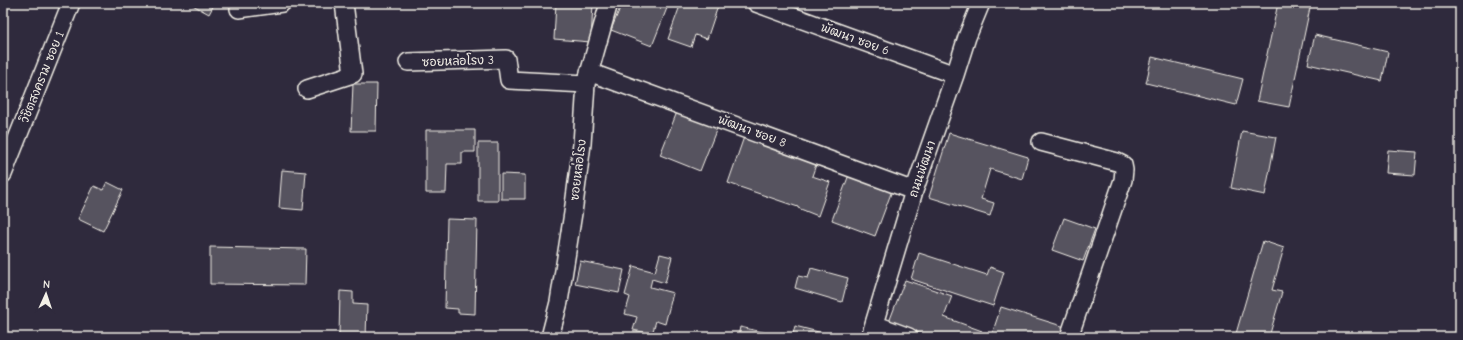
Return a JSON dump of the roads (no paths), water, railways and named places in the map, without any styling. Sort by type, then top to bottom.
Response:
[{"type":"street","name":"วิชิตสงคราม ซอย 1","points":[[3,174],[71,3]]},
{"type":"street","points":[[238,9],[282,3]]},
{"type":"street","points":[[307,88],[353,74],[344,3]]},
{"type":"street","name":"ซอยหล่อโรง","points":[[550,337],[559,302],[573,213],[582,144],[588,78],[609,3]]},
{"type":"street","name":"พัฒนา ซอย 6","points":[[756,3],[955,75]]},
{"type":"street","name":"ถนนพัฒนา","points":[[872,330],[914,191],[980,3]]},
{"type":"street","name":"ซอยหล่อโรง 3","points":[[408,62],[506,59],[509,80],[588,78]]},
{"type":"street","name":"พัฒนา ซอย 8","points":[[588,78],[914,191]]},
{"type":"street","points":[[1042,142],[1117,162],[1122,165],[1124,170],[1123,180],[1070,337]]},
{"type":"street","points":[[872,330],[908,337]]}]
